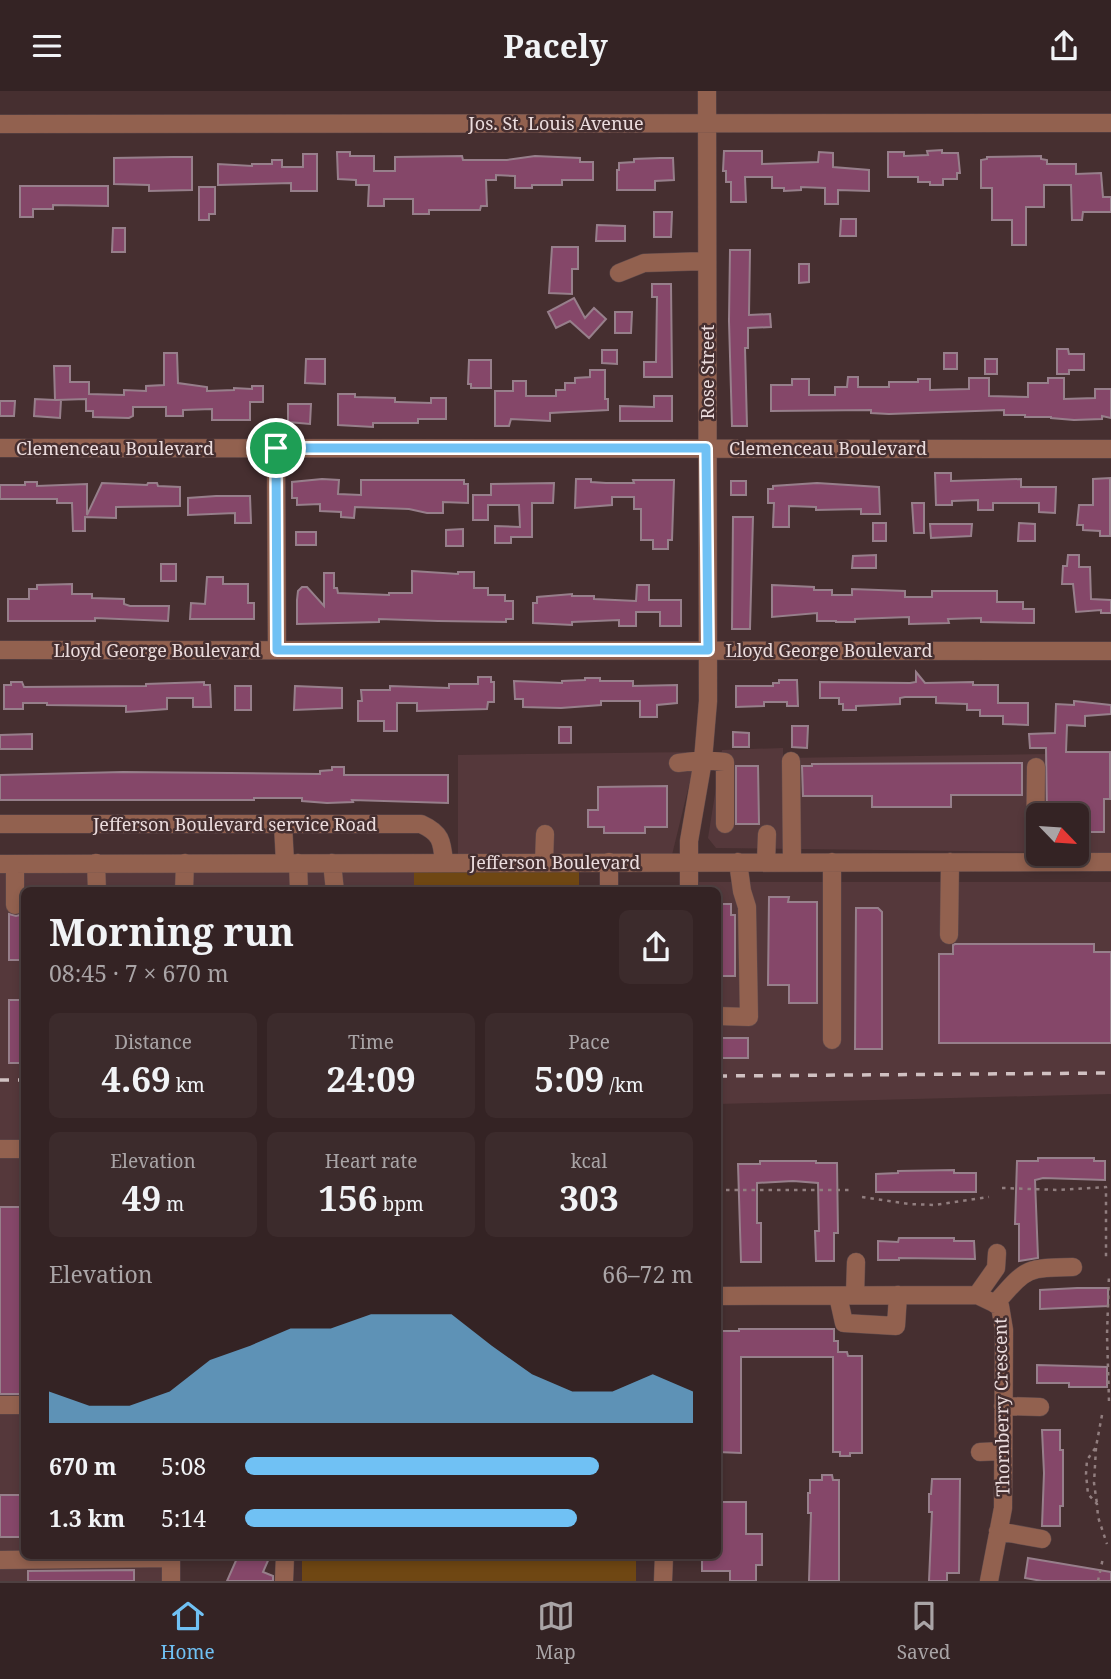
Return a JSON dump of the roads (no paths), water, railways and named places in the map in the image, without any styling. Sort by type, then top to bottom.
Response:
[{"type":"street","name":"Rose Street","points":[[689,887],[689,841],[703,760],[708,701],[707,91]]},
{"type":"street","name":"Jos. St. Louis Avenue","points":[[0,124],[1111,123]]},
{"type":"street","points":[[619,273],[644,263],[707,261]]},
{"type":"street","name":"Clemenceau Boulevard","points":[[0,448],[1111,449]]},
{"type":"street","points":[[276,448],[277,650]]},
{"type":"street","name":"Lloyd George Boulevard","points":[[0,650],[1111,651]]},
{"type":"street","points":[[678,763],[703,760],[725,762],[725,824]]},
{"type":"street","points":[[791,761],[792,862]]},
{"type":"street","points":[[1036,767],[1036,803]]},
{"type":"street","name":"Jefferson Boulevard service Road","points":[[0,824],[421,824],[435,830],[442,843],[444,862]]},
{"type":"street","points":[[283,824],[298,887]]},
{"type":"street","points":[[544,834],[544,862]]},
{"type":"street","points":[[766,862],[767,834]]},
{"type":"street","points":[[608,887],[609,862]]},
{"type":"street","points":[[721,1016],[749,1017],[747,907],[738,862]]},
{"type":"street","points":[[832,862],[832,1040]]},
{"type":"street","points":[[949,935],[950,862]]},
{"type":"street","name":"Jefferson Boulevard","points":[[8,864],[1026,862]]},
{"type":"street","name":"Jefferson Boulevard","points":[[1089,862],[1111,862]]},
{"type":"street","points":[[96,863],[97,887]]},
{"type":"street","points":[[184,887],[185,863]]},
{"type":"street","points":[[332,863],[335,887]]},
{"type":"street","points":[[8,864],[15,905]]},
{"type":"street","points":[[0,1149],[21,1149]]},
{"type":"street","points":[[977,1295],[996,1268],[997,1253]]},
{"type":"street","points":[[856,1262],[846,1296],[844,1323],[896,1326],[898,1295]]},
{"type":"street","points":[[995,1304],[1022,1274],[1035,1268],[1073,1267]]},
{"type":"street","name":"Thornberry Crescent","points":[[721,1296],[977,1295],[1000,1307],[1004,1330],[1003,1508],[989,1581]]},
{"type":"street","points":[[0,1405],[21,1405]]},
{"type":"street","points":[[1003,1406],[1040,1407]]},
{"type":"street","points":[[980,1452],[1003,1451]]},
{"type":"street","points":[[998,1531],[1042,1539]]},
{"type":"street","points":[[0,1560],[57,1559]]},
{"type":"street","points":[[171,1559],[171,1581]]},
{"type":"street","points":[[284,1581],[285,1559]]},
{"type":"street","points":[[663,1581],[664,1559]]},
{"type":"railway","points":[[721,1076],[1111,1073]]},
{"type":"railway","points":[[0,1080],[21,1080]]}]
